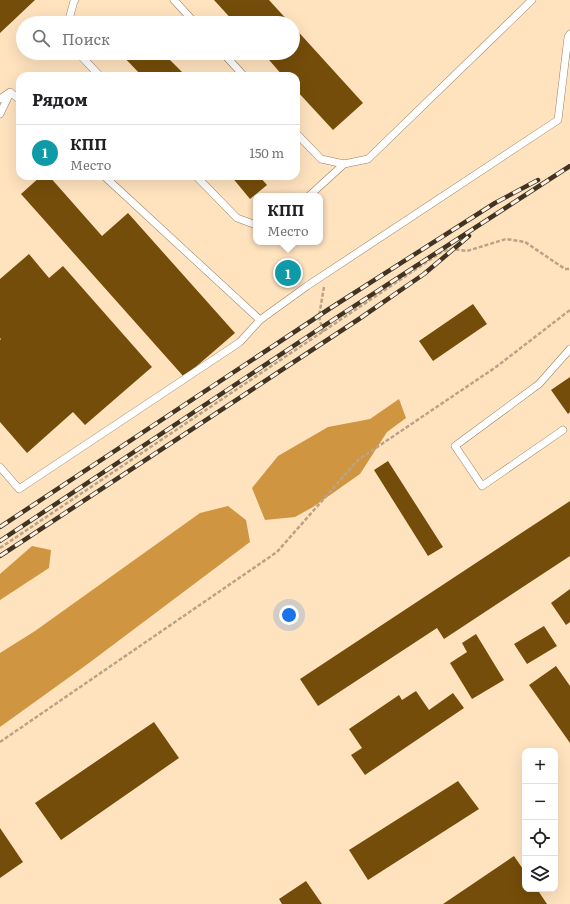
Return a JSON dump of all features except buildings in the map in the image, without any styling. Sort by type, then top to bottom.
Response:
[{"type":"lane","points":[[70,16],[75,0]]},
{"type":"lane","points":[[174,0],[189,16]]},
{"type":"lane","points":[[300,136],[321,159],[344,164],[368,158],[532,0]]},
{"type":"lane","points":[[0,467],[19,489],[240,342],[260,320],[307,286],[558,120],[568,37],[570,34]]},
{"type":"lane","points":[[85,60],[96,72]]},
{"type":"lane","points":[[229,60],[240,72]]},
{"type":"lane","points":[[0,99],[10,92]]},
{"type":"lane","points":[[10,92],[16,97]]},
{"type":"lane","points":[[0,114],[10,92]]},
{"type":"lane","points":[[312,193],[344,164]]},
{"type":"lane","points":[[108,180],[260,320]]},
{"type":"lane","points":[[200,180],[237,218],[253,224]]},
{"type":"lane","points":[[563,430],[482,486],[455,446],[539,384],[570,348]]},
{"type":"path","points":[[0,548],[443,251],[454,249],[467,251],[506,239],[525,242],[565,269],[570,269]]},
{"type":"path","points":[[323,332],[319,316],[327,273]]},
{"type":"path","points":[[0,742],[277,552],[358,460],[496,367],[570,310]]},
{"type":"shaded area","points":[[399,399],[406,418],[387,432],[360,474],[313,507],[295,517],[265,520],[252,488],[278,456],[328,427],[370,419]]},
{"type":"shaded area","points":[[228,506],[246,520],[250,542],[89,663],[0,727],[0,653],[35,631],[200,513]]},
{"type":"shaded area","points":[[32,546],[51,550],[49,568],[0,600],[0,574]]},
{"type":"railway","points":[[0,541],[322,327],[570,166]]},
{"type":"railway","points":[[0,527],[329,309],[495,203],[538,180]]},
{"type":"railway","points":[[0,556],[359,319],[424,274],[469,236]]},
{"type":"place","name":"КПП","points":[[288,273]]}]
